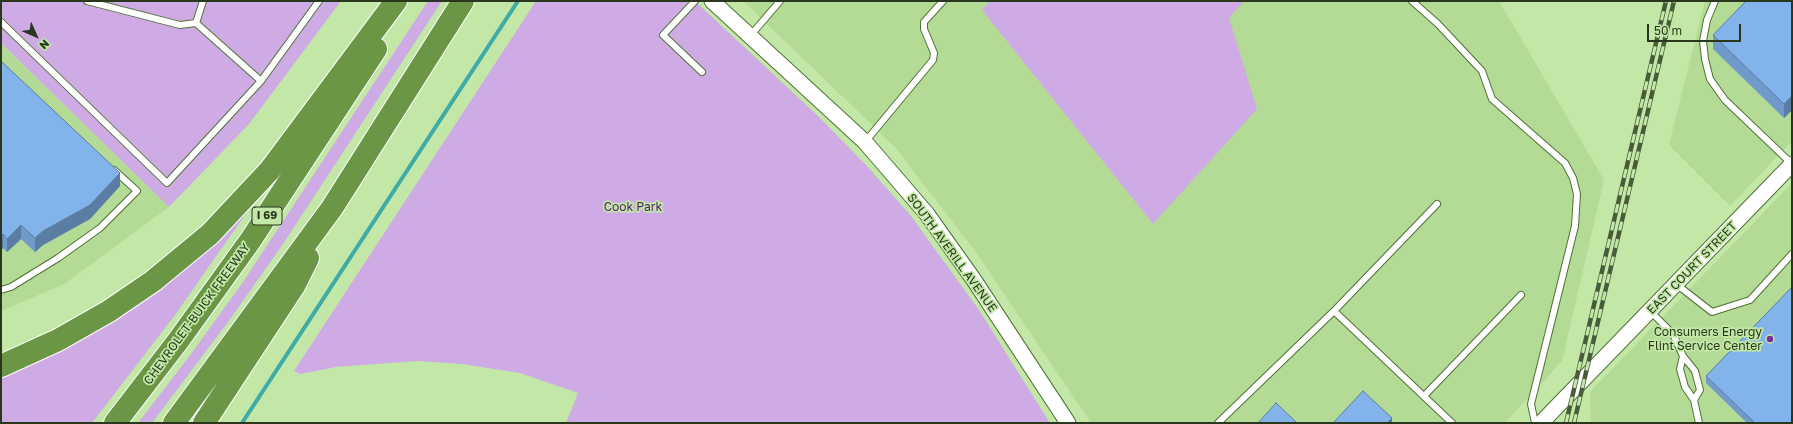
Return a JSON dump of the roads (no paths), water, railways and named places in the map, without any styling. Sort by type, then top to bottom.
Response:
[{"type":"highway","points":[[1,366],[58,340],[109,311],[153,282],[210,234],[270,170],[396,1]]},
{"type":"highway","name":"CHEVROLET-BUICK FREEWAY","points":[[115,423],[166,358],[250,241],[407,1]]},
{"type":"highway","points":[[174,423],[332,208],[463,1]]},
{"type":"highway","points":[[204,423],[294,286],[332,208]]},
{"type":"street","name":"SOUTH AVERILL AVENUE","points":[[712,1],[865,142],[927,214],[974,280],[1068,423]]},
{"type":"street","name":"EAST COURT STREET","points":[[1541,423],[1792,164]]},
{"type":"lane","points":[[87,1],[180,25],[196,23],[262,81]]},
{"type":"lane","points":[[196,23],[203,1]]},
{"type":"lane","points":[[1,22],[166,183],[262,81],[319,1]]},
{"type":"lane","points":[[695,1],[663,35],[702,72]]},
{"type":"lane","points":[[750,36],[780,1]]},
{"type":"lane","points":[[865,142],[933,60],[934,52],[924,29],[924,22],[943,1]]},
{"type":"lane","points":[[1412,1],[1438,24],[1482,72],[1492,99],[1565,163],[1573,178],[1577,194],[1575,226],[1531,404],[1535,423]]},
{"type":"lane","points":[[1716,1],[1707,20],[1703,41],[1705,59],[1710,78],[1725,100],[1792,164]]},
{"type":"lane","points":[[1,290],[11,287],[58,258],[100,228],[137,191],[108,164]]},
{"type":"lane","points":[[1218,423],[1334,311],[1437,204]]},
{"type":"lane","points":[[1676,284],[1712,312],[1750,300],[1792,254]]},
{"type":"lane","points":[[1424,396],[1521,295]]},
{"type":"lane","points":[[1334,311],[1452,423]]},
{"type":"lane","points":[[1650,311],[1673,334],[1683,356],[1695,371],[1700,390],[1694,400]]},
{"type":"lane","points":[[1683,356],[1680,369],[1685,387],[1694,400],[1699,423]]},
{"type":"waterway","points":[[242,423],[518,1]]},
{"type":"railway","points":[[1566,423],[1666,1]]},
{"type":"railway","points":[[1574,423],[1674,1]]},
{"type":"place","name":"Consumers Energy Flint Service Center","points":[[1770,339]]},
{"type":"park label","name":"Cook Park","points":[[633,207]]}]
